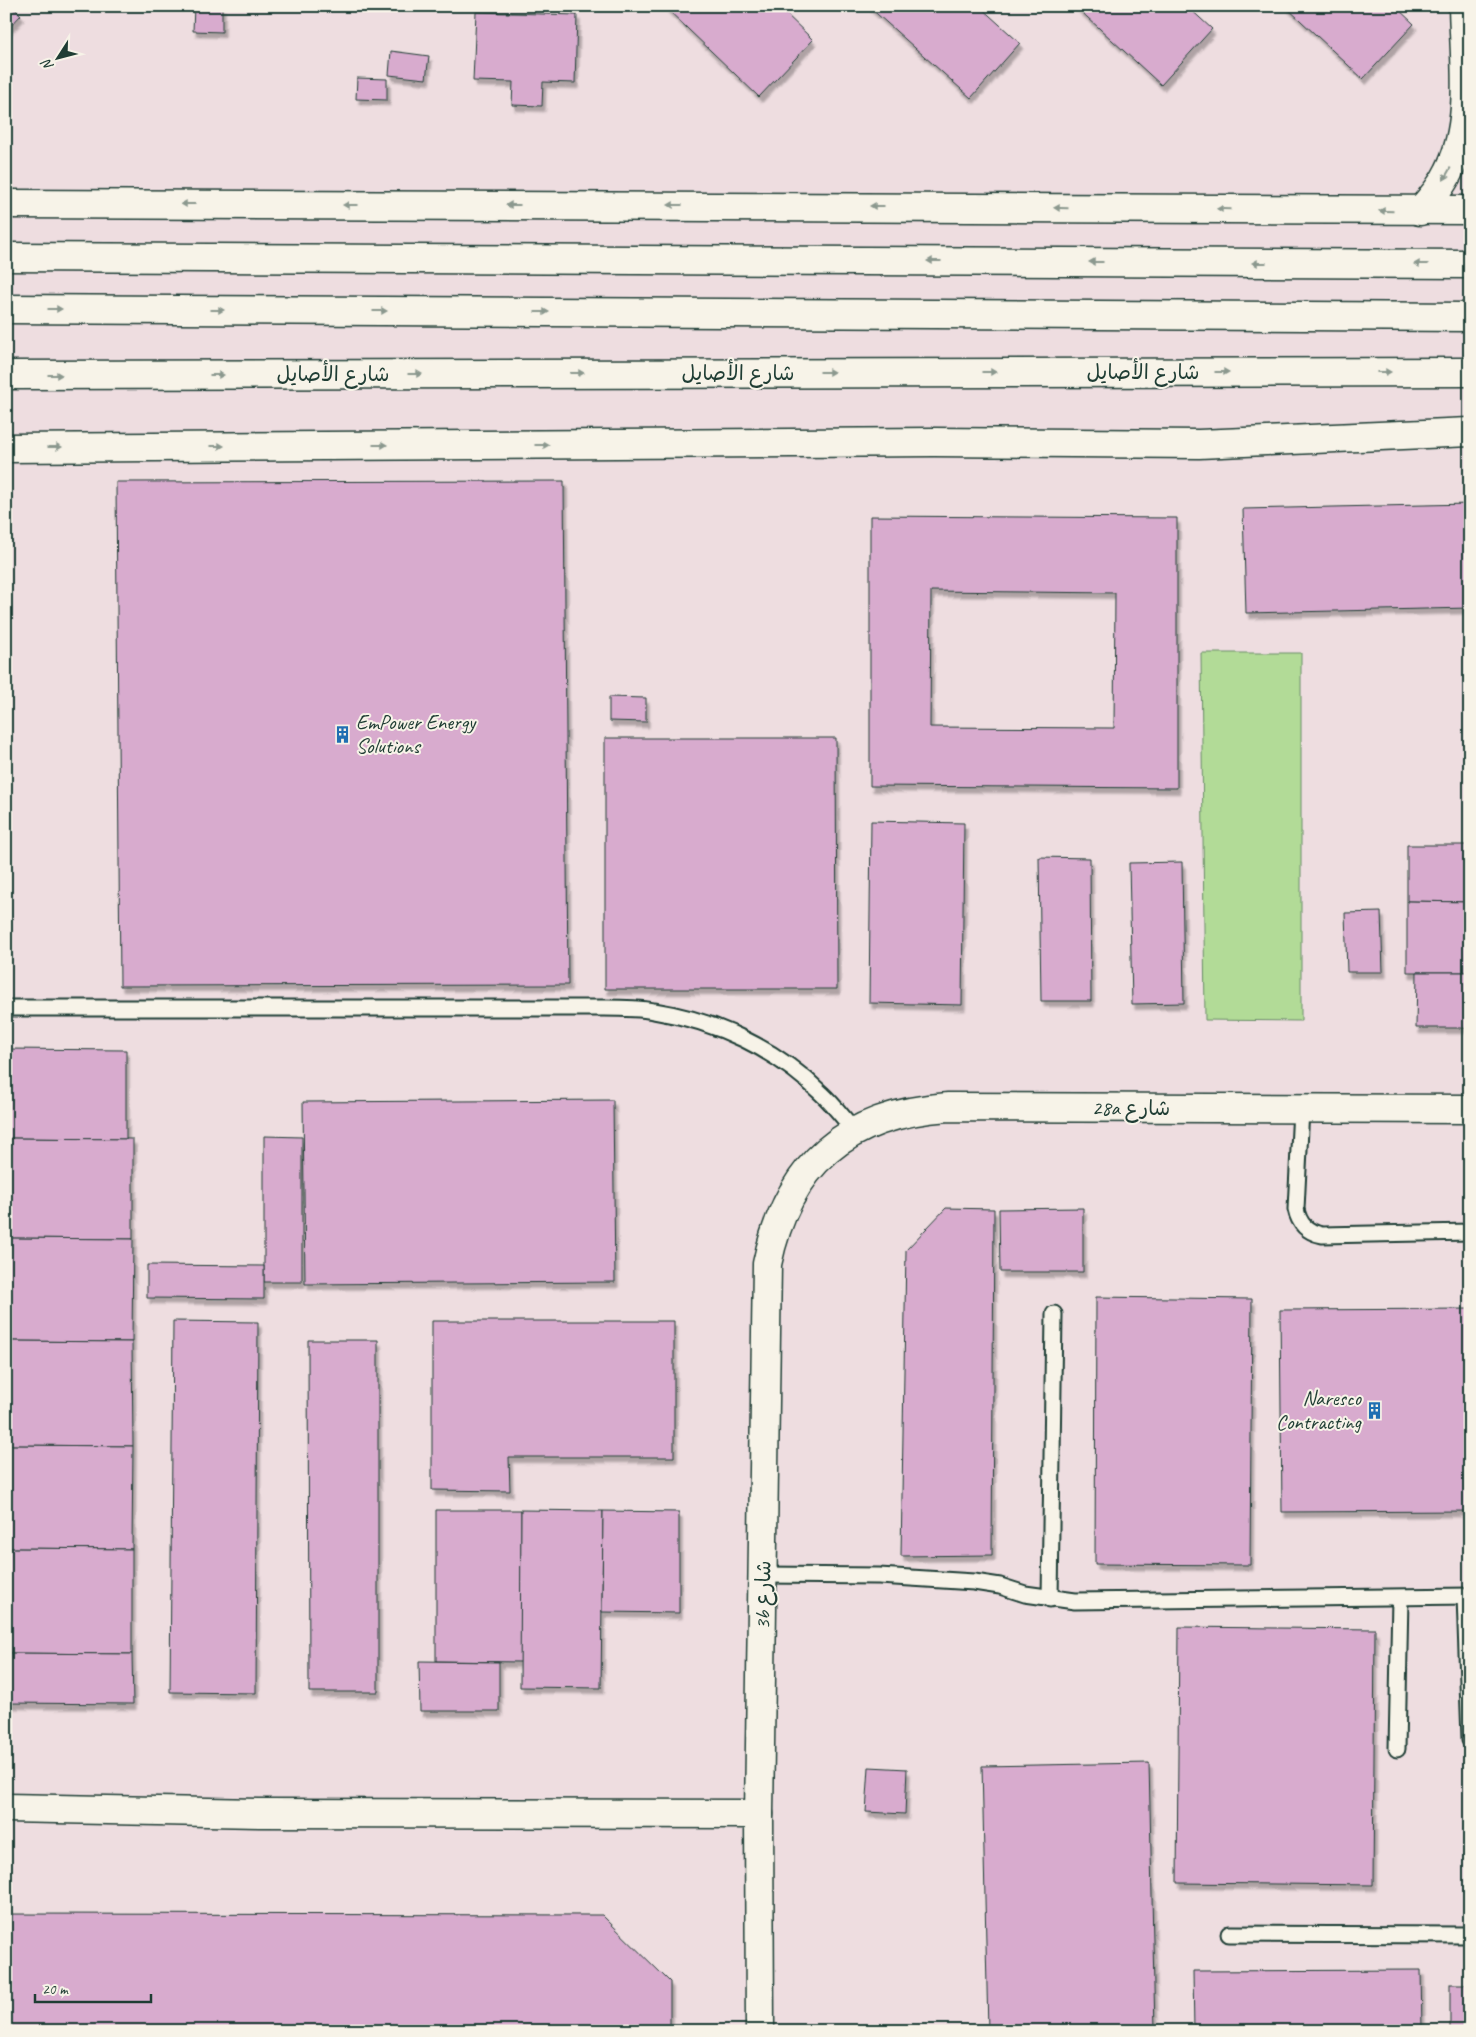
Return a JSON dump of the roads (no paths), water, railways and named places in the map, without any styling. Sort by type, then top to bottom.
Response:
[{"type":"street","points":[[1420,211],[1436,192],[1450,170],[1464,121],[1463,6]]},
{"type":"street","points":[[6,204],[925,206],[1470,210]]},
{"type":"street","points":[[6,257],[1470,264]]},
{"type":"street","points":[[6,309],[1470,317]]},
{"type":"street","name":"شارع الأصايل","points":[[6,375],[1470,372]]},
{"type":"street","points":[[6,448],[934,442],[1199,444],[1470,432]]},
{"type":"street","name":"28a شارع","points":[[809,1168],[831,1147],[855,1131],[885,1117],[916,1110],[948,1108],[1470,1109]]},
{"type":"street","name":"3b شارع","points":[[760,2031],[759,1814],[768,1264],[773,1238],[782,1213],[794,1190],[809,1168]]},
{"type":"street","points":[[6,1808],[259,1813],[759,1814]]},
{"type":"lane","points":[[6,1008],[604,1008],[652,1010],[700,1021],[745,1039],[786,1063],[823,1094],[855,1131]]},
{"type":"lane","points":[[1302,1109],[1296,1209],[1298,1219],[1304,1228],[1312,1233],[1322,1235],[1470,1232]]},
{"type":"lane","points":[[1050,1599],[1054,1314]]},
{"type":"lane","points":[[764,1575],[879,1576],[974,1582],[1000,1586],[1050,1599],[1075,1601],[1468,1596],[1470,1740]]},
{"type":"lane","points":[[1397,1749],[1400,1598]]},
{"type":"lane","points":[[1229,1934],[1470,1935]]},
{"type":"place","name":"EmPower Energy Solutions","points":[[342,734]]},
{"type":"place","name":"Naresco Contracting","points":[[1375,1410]]}]
